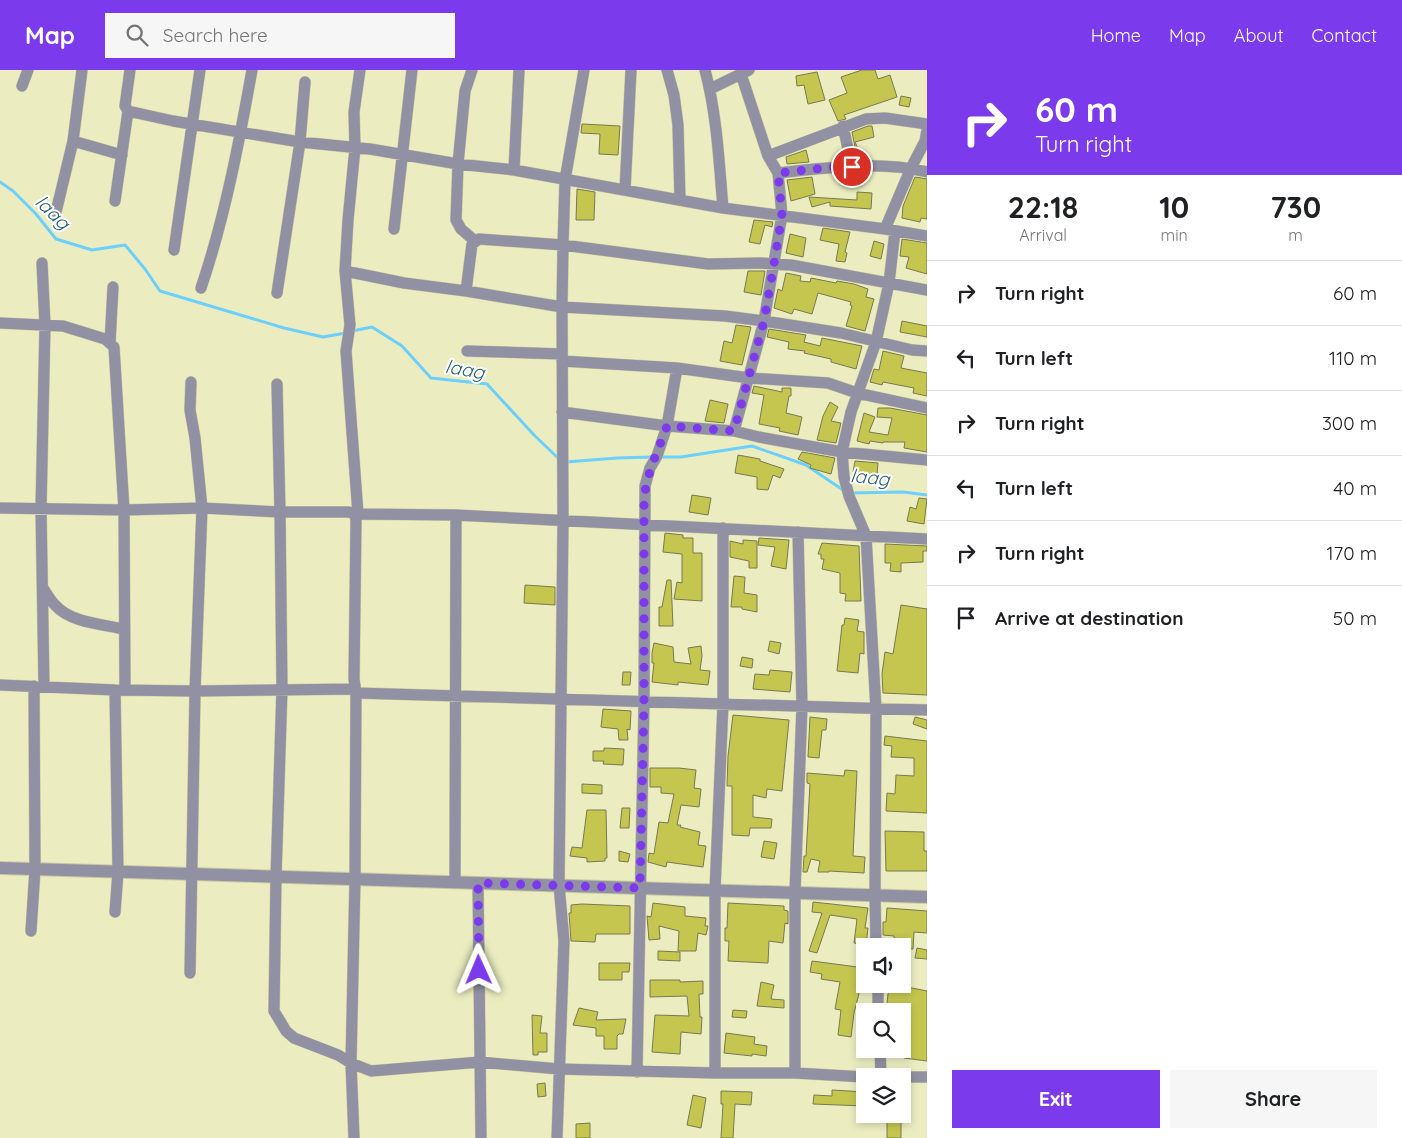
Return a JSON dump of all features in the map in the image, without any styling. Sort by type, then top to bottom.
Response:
[{"type":"street","points":[[22,86],[28,70]]},
{"type":"street","points":[[56,212],[73,141],[82,70]]},
{"type":"street","points":[[115,201],[128,111],[125,106],[130,70]]},
{"type":"street","points":[[174,250],[200,70]]},
{"type":"street","points":[[201,288],[210,262],[225,204],[252,70]]},
{"type":"street","points":[[354,1138],[351,1063],[356,514],[346,350],[350,325],[346,271],[348,220],[355,148],[354,112],[360,70]]},
{"type":"street","points":[[394,229],[412,70]]},
{"type":"street","points":[[472,70],[465,91],[458,164],[456,220],[461,229],[475,241]]},
{"type":"street","points":[[514,170],[519,70]]},
{"type":"street","points":[[557,1138],[564,940],[559,886],[562,699],[563,244],[566,180],[584,70]]},
{"type":"street","points":[[625,190],[631,70]]},
{"type":"street","points":[[667,70],[674,95],[678,125],[680,200]]},
{"type":"street","points":[[705,70],[716,130],[723,208]]},
{"type":"street","points":[[710,89],[745,72],[768,156],[778,173],[782,215],[764,321],[734,431]]},
{"type":"street","points":[[277,293],[300,142],[305,82]]},
{"type":"street","points":[[128,111],[300,142],[514,170],[723,208],[927,236]]},
{"type":"street","points":[[768,156],[843,126],[866,119],[885,118],[927,124]]},
{"type":"street","points":[[843,126],[852,167]]},
{"type":"street","points":[[876,938],[876,709],[866,536],[849,496],[844,476],[842,452],[857,393],[876,342],[889,283],[890,230],[911,168],[925,141],[927,130]]},
{"type":"street","points":[[73,141],[122,155]]},
{"type":"street","points":[[778,173],[834,167],[911,168],[927,172]]},
{"type":"street","points":[[466,291],[472,244],[479,239],[563,244],[708,264],[792,265],[927,290]]},
{"type":"street","points":[[31,931],[35,870],[39,686],[44,588],[41,509],[45,325],[42,264]]},
{"type":"street","points":[[346,271],[404,283],[562,307],[725,316],[764,321],[841,333],[912,350],[927,351]]},
{"type":"street","points":[[110,343],[113,286]]},
{"type":"street","points":[[0,323],[63,326],[105,339],[114,347],[124,510],[124,629],[120,690],[118,872],[115,912]]},
{"type":"street","points":[[468,351],[562,357],[677,368],[716,375],[828,383],[857,393],[927,408]]},
{"type":"street","points":[[637,1072],[644,702],[645,486],[650,468],[657,456],[667,426],[677,368]]},
{"type":"street","points":[[190,973],[195,691],[202,508],[195,438],[190,410],[192,382]]},
{"type":"street","points":[[277,384],[282,689],[274,1011],[278,1020],[294,1038],[338,1055],[351,1063],[371,1071],[480,1062],[559,1069],[637,1072],[795,1073],[856,1076]]},
{"type":"street","points":[[562,412],[667,426],[734,431],[842,452],[927,460]]},
{"type":"street","points":[[0,508],[124,510],[202,508],[280,512],[456,515],[927,539]]},
{"type":"street","points":[[455,882],[456,515]]},
{"type":"street","points":[[715,1073],[715,890],[723,704],[723,528]]},
{"type":"street","points":[[795,1073],[795,892],[802,706],[798,532]]},
{"type":"street","points":[[44,588],[55,605],[67,614],[79,619],[124,629]]},
{"type":"street","points":[[0,684],[120,690],[282,689],[355,691],[455,696],[927,710]]},
{"type":"street","points":[[0,868],[927,896]]},
{"type":"street","points":[[478,883],[481,1138]]},
{"type":"street","points":[[911,1077],[927,1077]]},
{"type":"building","points":[[862,70],[875,70],[878,79],[890,75],[897,97],[844,115],[846,119],[838,121],[829,100],[847,93],[841,77]]},
{"type":"building","points":[[817,72],[825,100],[808,104],[804,85],[797,86],[796,76]]},
{"type":"building","points":[[901,96],[911,98],[909,107],[899,105]]},
{"type":"building","points":[[582,124],[620,126],[618,155],[599,154],[600,134],[581,133]]},
{"type":"building","points":[[872,126],[874,137],[855,142],[859,151],[856,152],[852,132]]},
{"type":"building","points":[[806,150],[809,162],[787,164],[786,157]]},
{"type":"building","points":[[812,177],[815,194],[791,201],[787,180]]},
{"type":"building","points":[[915,177],[927,179],[927,219],[921,218],[920,222],[902,218],[903,206]]},
{"type":"building","points":[[577,189],[595,192],[594,220],[576,220]]},
{"type":"building","points":[[857,192],[872,193],[871,209],[830,206],[830,202],[812,207],[809,197],[857,200]]},
{"type":"building","points":[[754,220],[773,222],[772,227],[765,225],[760,244],[749,242]]},
{"type":"building","points":[[823,228],[850,232],[845,252],[847,253],[845,262],[836,261],[839,244],[820,240]]},
{"type":"building","points":[[790,234],[806,238],[803,257],[786,253]]},
{"type":"building","points":[[902,239],[927,243],[927,274],[906,268],[909,257],[900,256]]},
{"type":"building","points":[[874,241],[884,244],[881,259],[870,256]]},
{"type":"building","points":[[748,271],[765,271],[761,295],[744,292]]},
{"type":"building","points":[[786,273],[801,276],[800,281],[810,282],[811,278],[836,283],[837,281],[868,289],[866,297],[874,299],[865,331],[846,326],[852,306],[850,305],[851,302],[818,293],[812,314],[794,309],[792,314],[774,308],[778,289],[782,291]]},
{"type":"building","points":[[902,321],[927,326],[927,337],[900,332]]},
{"type":"building","points":[[736,325],[751,327],[742,365],[720,361],[724,341],[732,343]]},
{"type":"building","points":[[769,329],[806,335],[804,342],[820,346],[822,338],[862,346],[856,369],[831,362],[831,359],[804,353],[805,351],[788,349],[789,342],[767,337]]},
{"type":"building","points":[[883,351],[904,356],[901,368],[927,373],[927,396],[913,393],[914,388],[883,382],[882,385],[870,382],[874,369],[879,370]]},
{"type":"building","points":[[754,386],[782,392],[782,388],[791,388],[791,396],[789,396],[786,413],[802,417],[798,435],[779,431],[780,428],[759,424],[764,395],[752,393]]},
{"type":"building","points":[[710,400],[728,404],[724,423],[705,421]]},
{"type":"building","points":[[830,402],[838,407],[831,421],[841,423],[836,443],[817,440],[823,416]]},
{"type":"building","points":[[878,408],[890,408],[927,415],[927,452],[904,448],[905,442],[883,443],[870,441],[869,444],[857,441],[864,413],[875,417],[869,432],[888,435],[892,418],[877,417]]},
{"type":"building","points":[[802,452],[835,458],[831,474],[810,468],[811,465],[798,459]]},
{"type":"building","points":[[738,455],[760,459],[760,461],[784,469],[780,478],[773,475],[768,490],[757,489],[757,477],[735,473]]},
{"type":"building","points":[[855,461],[878,463],[877,475],[853,472]]},
{"type":"building","points":[[692,495],[711,498],[708,515],[689,512]]},
{"type":"building","points":[[919,498],[927,499],[924,524],[907,521],[910,507],[916,509]]},
{"type":"building","points":[[665,533],[683,535],[683,538],[693,538],[693,553],[702,553],[702,601],[674,599],[677,582],[682,583],[682,554],[663,552]]},
{"type":"building","points":[[759,538],[789,540],[786,569],[771,566],[775,547],[758,545]]},
{"type":"building","points":[[743,540],[757,541],[757,568],[749,568],[749,561],[730,557],[730,541],[743,544]]},
{"type":"building","points":[[822,543],[859,546],[861,601],[845,601],[846,594],[840,593],[840,573],[822,569],[824,559],[821,559],[821,554],[818,554]]},
{"type":"building","points":[[885,544],[927,546],[927,551],[923,551],[923,562],[901,563],[901,572],[890,571],[891,563],[885,563]]},
{"type":"building","points":[[734,576],[745,577],[744,593],[757,595],[757,612],[742,609],[742,607],[731,607]]},
{"type":"building","points":[[667,580],[671,580],[673,626],[659,626],[659,607],[662,607]]},
{"type":"building","points":[[525,585],[555,587],[555,605],[524,603]]},
{"type":"building","points":[[901,605],[927,609],[927,695],[883,693],[882,674],[885,652],[893,654]]},
{"type":"building","points":[[845,618],[859,620],[857,631],[864,632],[864,654],[860,653],[858,673],[837,671],[842,625],[844,625]]},
{"type":"building","points":[[770,641],[781,643],[779,654],[768,651]]},
{"type":"building","points":[[654,643],[673,647],[674,662],[691,664],[688,648],[701,646],[700,670],[710,671],[708,685],[678,682],[678,685],[652,682]]},
{"type":"building","points":[[742,657],[753,659],[752,668],[740,666]]},
{"type":"building","points":[[770,670],[792,672],[790,692],[753,689],[755,674],[769,675]]},
{"type":"building","points":[[623,672],[631,672],[630,685],[622,685]]},
{"type":"building","points":[[603,709],[631,711],[630,730],[627,729],[628,740],[619,740],[618,729],[601,727]]},
{"type":"building","points":[[733,715],[789,720],[782,791],[767,789],[766,798],[753,795],[753,817],[772,819],[771,828],[750,828],[749,836],[732,835],[732,786],[727,786],[728,756]]},
{"type":"building","points":[[810,717],[827,719],[826,730],[822,730],[819,758],[808,757]]},
{"type":"building","points":[[915,717],[927,720],[927,729],[913,724]]},
{"type":"building","points":[[885,736],[927,741],[927,813],[886,811],[887,793],[895,794],[896,775],[914,776],[914,758],[891,757],[892,746],[884,745]]},
{"type":"building","points":[[604,748],[624,749],[623,765],[603,764],[604,761],[593,761],[593,751],[604,751]]},
{"type":"building","points":[[650,768],[696,770],[694,788],[701,789],[699,807],[681,805],[677,825],[700,832],[698,845],[706,846],[703,867],[667,862],[666,867],[648,862],[649,853],[654,854],[659,822],[668,823],[674,794],[661,793],[661,787],[650,787]]},
{"type":"building","points":[[845,770],[857,771],[853,856],[865,857],[864,873],[818,872],[820,861],[811,859],[807,872],[803,872],[804,856],[806,856],[810,784],[807,783],[807,773],[844,776]]},
{"type":"building","points":[[582,784],[602,785],[602,794],[582,793]]},
{"type":"building","points":[[622,808],[630,808],[629,828],[620,828]]},
{"type":"building","points":[[587,810],[606,810],[607,858],[605,858],[605,861],[587,862],[587,858],[570,856],[572,847],[582,848]]},
{"type":"building","points":[[885,831],[924,832],[924,851],[927,851],[927,871],[886,871]]},
{"type":"building","points":[[764,841],[777,843],[774,859],[761,857]]},
{"type":"building","points":[[619,851],[630,854],[628,862],[619,861]]},
{"type":"building","points":[[813,902],[868,908],[865,928],[868,928],[867,938],[856,938],[856,943],[854,943],[857,919],[830,915],[817,953],[809,951],[822,913],[812,912]]},
{"type":"building","points":[[653,903],[685,907],[685,916],[706,918],[705,926],[708,926],[706,935],[698,933],[696,951],[678,951],[679,931],[659,926],[660,939],[649,940],[647,916],[651,917]]},
{"type":"building","points":[[728,903],[784,906],[784,910],[788,911],[788,924],[785,923],[783,943],[769,941],[768,963],[728,961],[729,941],[725,941],[725,928],[727,928]]},
{"type":"building","points":[[571,905],[630,906],[630,934],[596,934],[595,942],[571,941],[569,913],[571,913]]},
{"type":"building","points":[[887,908],[927,911],[927,933],[914,932],[913,949],[911,949],[911,938],[894,938],[894,936],[883,935],[883,922],[886,922]]},
{"type":"building","points":[[917,948],[927,950],[927,959],[915,958]]},
{"type":"building","points":[[658,951],[680,952],[680,961],[658,960]]},
{"type":"building","points":[[812,961],[856,967],[856,993],[859,993],[851,1037],[838,1035],[841,1010],[835,1009],[840,982],[821,979],[822,974],[810,972]]},
{"type":"building","points":[[599,963],[630,963],[629,972],[622,972],[622,980],[599,980]]},
{"type":"building","points":[[650,980],[703,981],[703,994],[699,994],[700,1017],[702,1017],[701,1034],[681,1032],[680,1054],[652,1052],[655,1015],[689,1016],[687,996],[650,997]]},
{"type":"building","points":[[761,982],[774,985],[771,999],[784,1000],[784,1008],[757,1006]]},
{"type":"building","points":[[911,988],[927,991],[927,1061],[904,1058],[911,1058],[911,1003],[887,1003],[888,993],[911,993]]},
{"type":"building","points":[[579,1008],[598,1012],[596,1020],[626,1019],[623,1034],[617,1036],[617,1049],[604,1049],[604,1036],[596,1036],[596,1028],[573,1025]]},
{"type":"building","points":[[733,1010],[747,1011],[746,1018],[732,1017]]},
{"type":"building","points":[[532,1015],[542,1016],[540,1033],[547,1033],[547,1052],[538,1052],[538,1055],[533,1055]]},
{"type":"building","points":[[726,1033],[755,1037],[754,1044],[767,1046],[766,1056],[724,1053]]},
{"type":"building","points":[[545,1083],[546,1096],[538,1097],[537,1084]]},
{"type":"building","points":[[832,1090],[856,1091],[856,1106],[813,1104],[814,1095],[832,1096]]},
{"type":"building","points":[[721,1091],[752,1092],[751,1105],[735,1104],[733,1138],[721,1138],[723,1104],[721,1104]]},
{"type":"building","points":[[693,1095],[706,1098],[701,1128],[687,1125]]},
{"type":"building","points":[[590,1123],[590,1138],[576,1138],[576,1124]]},
{"type":"building","points":[[887,1123],[901,1123],[901,1138],[887,1138]]},
{"type":"waterway","name":"laag","points":[[0,182],[13,191],[36,214],[56,239],[92,250],[125,245],[160,291],[284,328],[323,337],[346,333]]},
{"type":"waterway","name":"laag","points":[[352,331],[372,327],[402,346],[431,378],[487,384],[559,459]]},
{"type":"waterway","name":"laag","points":[[661,457],[681,457],[752,446],[806,465],[843,490]]},
{"type":"waterway","name":"laag","points":[[566,462],[652,457]]},
{"type":"waterway","name":"laag","points":[[851,493],[903,492],[927,495]]},
{"type":"route","points":[[479,970],[478,883],[640,888],[644,702],[644,501],[645,486],[650,468],[657,456],[667,426],[734,431],[764,321],[774,264],[782,215],[778,173],[852,167]]}]
